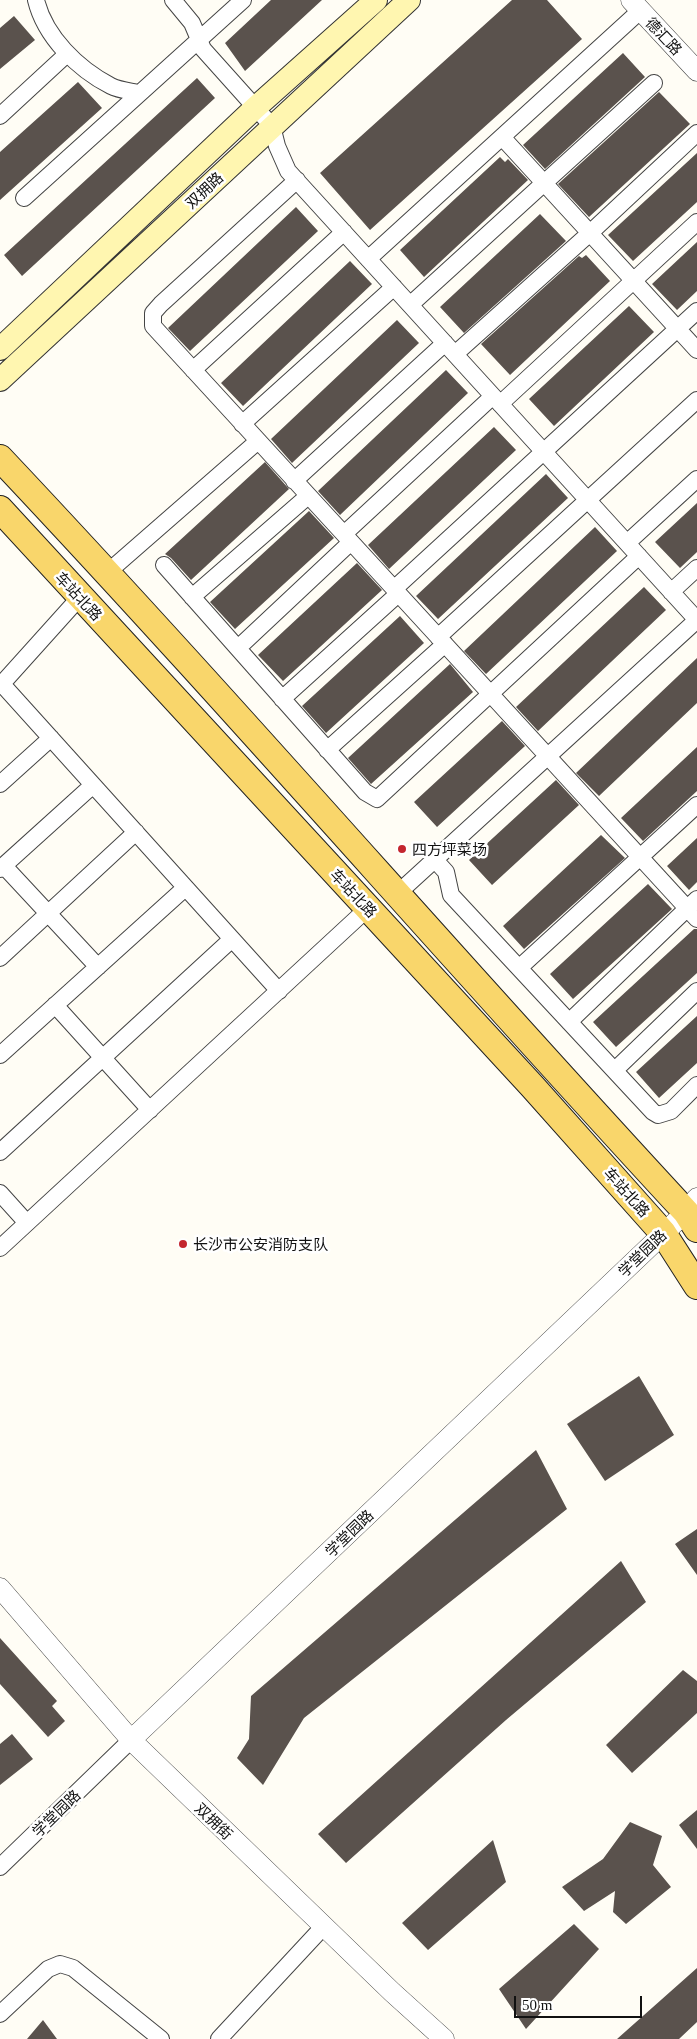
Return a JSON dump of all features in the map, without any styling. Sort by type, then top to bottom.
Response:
[{"type":"main road","name":"双拥路","points":[[0,349],[255,108],[376,0]]},
{"type":"main road","name":"双拥路","points":[[0,380],[409,0]]},
{"type":"main road","name":"车站北路","points":[[0,458],[108,572],[553,1068],[693,1213]]},
{"type":"main road","name":"车站北路","points":[[0,509],[368,908],[663,1233],[697,1286]]},
{"type":"street","points":[[36,0],[44,21],[67,54],[93,75],[113,87],[138,94]]},
{"type":"street","points":[[173,0],[187,16],[203,50],[272,126],[283,162],[297,180],[697,620],[397,894]]},
{"type":"street","points":[[24,198],[243,0]]},
{"type":"street","points":[[368,259],[502,137],[636,5]]},
{"type":"street","name":"德汇路","points":[[636,5],[697,71]]},
{"type":"street","points":[[0,116],[67,54]]},
{"type":"street","points":[[410,305],[654,83]]},
{"type":"street","points":[[294,481],[450,348],[590,233],[697,133]]},
{"type":"street","points":[[502,137],[697,350]]},
{"type":"street","points":[[297,180],[153,313],[153,326],[640,857],[694,909],[569,1022]]},
{"type":"street","points":[[238,648],[347,538],[497,400],[697,222]]},
{"type":"street","points":[[193,370],[344,232]]},
{"type":"street","points":[[242,424],[394,287]]},
{"type":"street","points":[[282,699],[543,451],[697,311]]},
{"type":"street","points":[[327,750],[588,500],[697,400]]},
{"type":"street","points":[[108,572],[258,441]]},
{"type":"street","points":[[627,543],[697,479]]},
{"type":"street","points":[[192,597],[308,496]]},
{"type":"street","points":[[164,565],[365,792],[370,797],[377,799],[639,556]]},
{"type":"street","points":[[671,592],[697,568]]},
{"type":"street","points":[[80,597],[1,685],[278,991]]},
{"type":"street","points":[[0,784],[51,738]]},
{"type":"street","points":[[93,785],[2,868],[98,967]]},
{"type":"street","points":[[519,968],[697,805]]},
{"type":"street","points":[[0,958],[136,832]]},
{"type":"street","points":[[435,860],[446,872],[451,895],[658,1115],[671,1111],[697,1086]]},
{"type":"street","points":[[0,1055],[186,888]]},
{"type":"street","points":[[0,1248],[368,908]]},
{"type":"street","points":[[0,1152],[232,939]]},
{"type":"street","points":[[614,1070],[697,991]]},
{"type":"street","points":[[55,1005],[150,1110]]},
{"type":"street","points":[[0,1193],[27,1223]]},
{"type":"street","name":"学堂园路","points":[[0,1867],[663,1233],[693,1213]]},
{"type":"street","name":"双拥街","points":[[0,1588],[131,1740],[444,2039]]},
{"type":"street","points":[[219,2039],[324,1926]]},
{"type":"street","points":[[0,2014],[48,1969],[60,1964],[73,1968],[162,2039]]},
{"type":"building","points":[[271,0],[322,0],[245,71],[225,43]]},
{"type":"building","points":[[512,0],[547,0],[582,39],[370,230],[320,173]]},
{"type":"building","points":[[14,16],[35,40],[0,69],[0,28]]},
{"type":"building","points":[[623,53],[645,77],[545,169],[523,145]]},
{"type":"building","points":[[197,78],[215,98],[22,276],[4,255]]},
{"type":"building","points":[[78,82],[102,108],[0,200],[0,152]]},
{"type":"building","points":[[659,92],[690,124],[589,217],[558,184]]},
{"type":"building","points":[[697,153],[697,202],[633,261],[608,235]]},
{"type":"building","points":[[500,157],[505,162],[508,159],[528,180],[424,277],[400,250]]},
{"type":"building","points":[[296,207],[318,231],[190,351],[168,328]]},
{"type":"building","points":[[540,214],[566,241],[464,333],[440,307]]},
{"type":"building","points":[[697,242],[697,291],[677,310],[652,284]]},
{"type":"building","points":[[586,255],[610,281],[510,375],[481,344],[579,256],[582,258]]},
{"type":"building","points":[[350,261],[372,284],[243,406],[221,383]]},
{"type":"building","points":[[629,306],[654,332],[554,426],[529,399]]},
{"type":"building","points":[[397,320],[419,343],[292,463],[271,439]]},
{"type":"building","points":[[446,370],[468,393],[340,515],[318,491]]},
{"type":"building","points":[[494,427],[516,450],[389,569],[368,545]]},
{"type":"building","points":[[265,462],[289,489],[191,580],[165,554]]},
{"type":"building","points":[[546,474],[568,498],[438,619],[416,596]]},
{"type":"building","points":[[697,503],[697,552],[680,568],[655,542]]},
{"type":"building","points":[[309,511],[334,538],[235,629],[210,602]]},
{"type":"building","points":[[595,527],[617,551],[486,674],[464,651]]},
{"type":"building","points":[[357,563],[382,590],[283,681],[258,655]]},
{"type":"building","points":[[644,587],[666,610],[538,731],[516,707]]},
{"type":"building","points":[[400,616],[424,643],[326,733],[302,706]]},
{"type":"building","points":[[697,658],[697,703],[599,796],[576,773]]},
{"type":"building","points":[[450,664],[473,692],[371,784],[348,758]]},
{"type":"building","points":[[502,721],[525,746],[437,827],[414,802]]},
{"type":"building","points":[[697,747],[697,791],[643,841],[621,818]]},
{"type":"building","points":[[556,780],[579,805],[492,885],[469,860]]},
{"type":"building","points":[[601,835],[625,858],[524,949],[503,926]]},
{"type":"building","points":[[697,838],[697,882],[689,890],[667,866]]},
{"type":"building","points":[[648,884],[672,909],[573,999],[550,974]]},
{"type":"building","points":[[694,929],[697,929],[697,973],[616,1047],[593,1022]]},
{"type":"building","points":[[697,1016],[697,1063],[659,1098],[636,1072]]},
{"type":"building","points":[[639,1376],[674,1435],[605,1481],[567,1424]]},
{"type":"building","points":[[536,1450],[567,1509],[304,1718],[263,1785],[237,1758],[249,1739],[251,1696]]},
{"type":"building","points":[[697,1529],[697,1575],[675,1544]]},
{"type":"building","points":[[621,1561],[646,1602],[506,1720],[346,1863],[318,1834]]},
{"type":"building","points":[[0,1638],[57,1701],[52,1706],[65,1721],[48,1737],[0,1684]]},
{"type":"building","points":[[683,1670],[697,1681],[697,1713],[632,1773],[606,1745]]},
{"type":"building","points":[[12,1734],[33,1759],[0,1785],[0,1744]]},
{"type":"building","points":[[697,1810],[697,1849],[679,1825]]},
{"type":"building","points":[[630,1822],[662,1836],[653,1865],[671,1887],[626,1924],[613,1912],[615,1891],[584,1911],[562,1887],[603,1859]]},
{"type":"building","points":[[493,1840],[506,1882],[428,1950],[402,1923]]},
{"type":"building","points":[[574,1924],[599,1949],[526,2029],[499,1989]]},
{"type":"building","points":[[697,1968],[697,2022],[679,2039],[617,2039]]},
{"type":"building","points":[[43,2020],[57,2039],[27,2039]]},
{"type":"place","name":"四方坪菜场","points":[[402,849]]},
{"type":"place","name":"长沙市公安消防支队","points":[[183,1244]]}]
